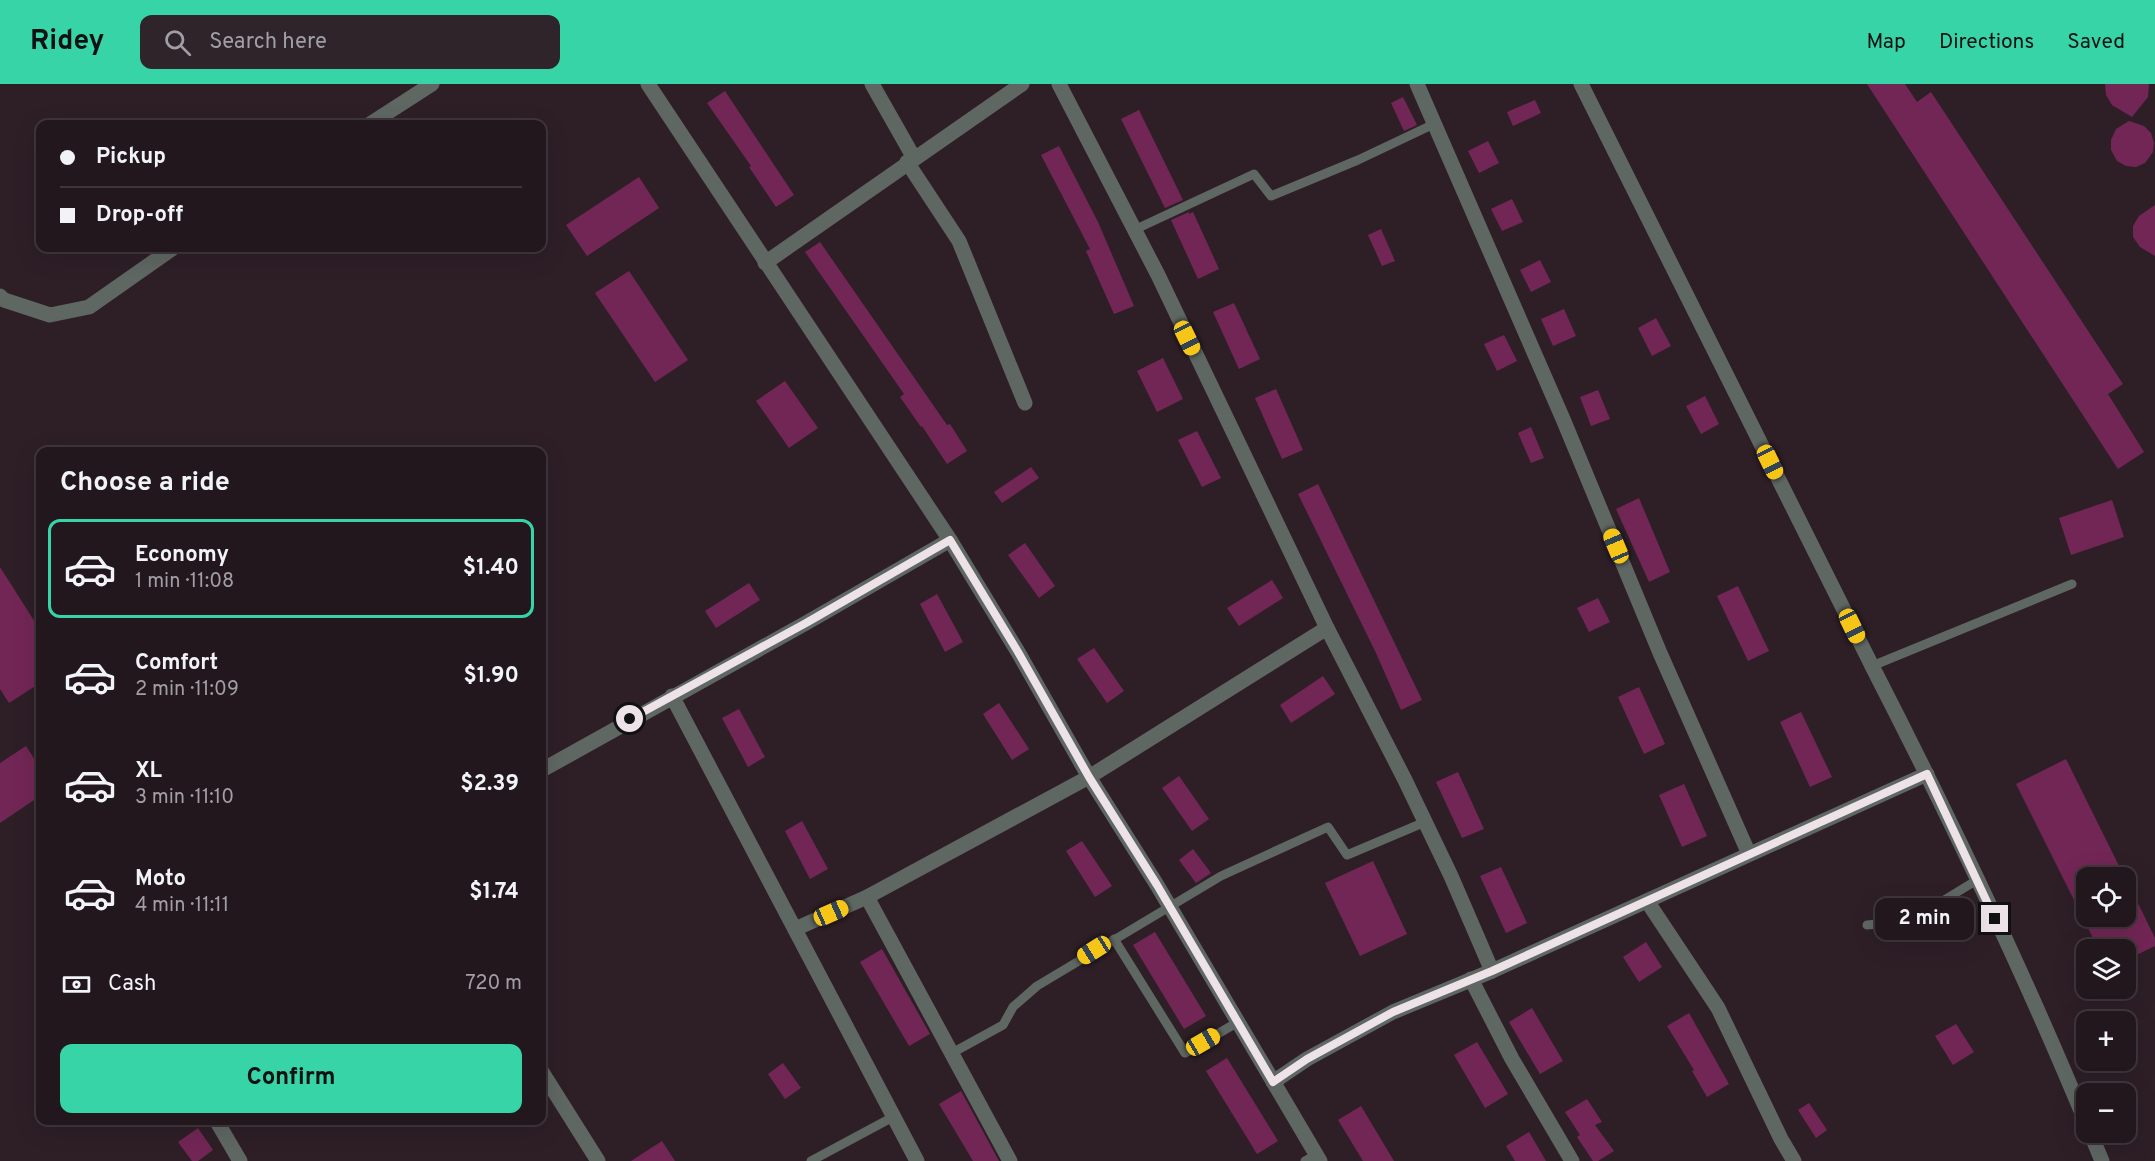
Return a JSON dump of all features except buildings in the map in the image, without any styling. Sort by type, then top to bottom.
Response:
[{"type":"street","points":[[376,120],[432,84]]},
{"type":"street","points":[[648,84],[950,540],[1018,652],[1089,777],[1238,1022],[1314,1159]]},
{"type":"street","points":[[872,84],[910,160],[959,241],[1025,403]]},
{"type":"street","points":[[765,263],[1022,84]]},
{"type":"street","points":[[1059,84],[1134,230],[1327,627],[1425,822],[1492,971]]},
{"type":"street","points":[[1417,84],[1749,854]]},
{"type":"street","points":[[1581,84],[1927,774],[2059,1056],[2076,1099]]},
{"type":"street","points":[[0,296],[4,300],[50,315],[89,307],[167,252]]},
{"type":"street","points":[[546,768],[950,540]]},
{"type":"street","points":[[795,928],[867,897],[1089,777],[1327,627]]},
{"type":"street","points":[[672,696],[917,1161]]},
{"type":"street","points":[[1273,1082],[1307,1059],[1393,1012],[1492,971],[1927,774]]},
{"type":"street","points":[[867,897],[1010,1161]]},
{"type":"street","points":[[1647,901],[1718,1008],[1781,1139],[1794,1161]]},
{"type":"street","points":[[1471,979],[1512,1059],[1572,1161]]},
{"type":"street","points":[[546,1078],[598,1161]]},
{"type":"street","points":[[219,1125],[240,1161]]},
{"type":"street","points":[[2095,1143],[2102,1161]]},
{"type":"lane","points":[[1134,230],[1254,174],[1271,196],[1358,160],[1434,124]]},
{"type":"lane","points":[[1872,666],[2072,584]]},
{"type":"lane","points":[[952,1053],[1003,1025],[1013,1007],[1037,986],[1221,876],[1328,827],[1347,855],[1425,822]]},
{"type":"lane","points":[[1867,925],[1910,921],[1977,880]]},
{"type":"lane","points":[[1114,939],[1185,1053],[1238,1022]]},
{"type":"lane","points":[[811,1161],[892,1117]]},
{"type":"route","points":[[630,719],[806,623],[950,540],[1018,652],[1089,777],[1157,885],[1273,1082],[1307,1059],[1393,1012],[1492,971],[1927,774],[1995,919]]}]
